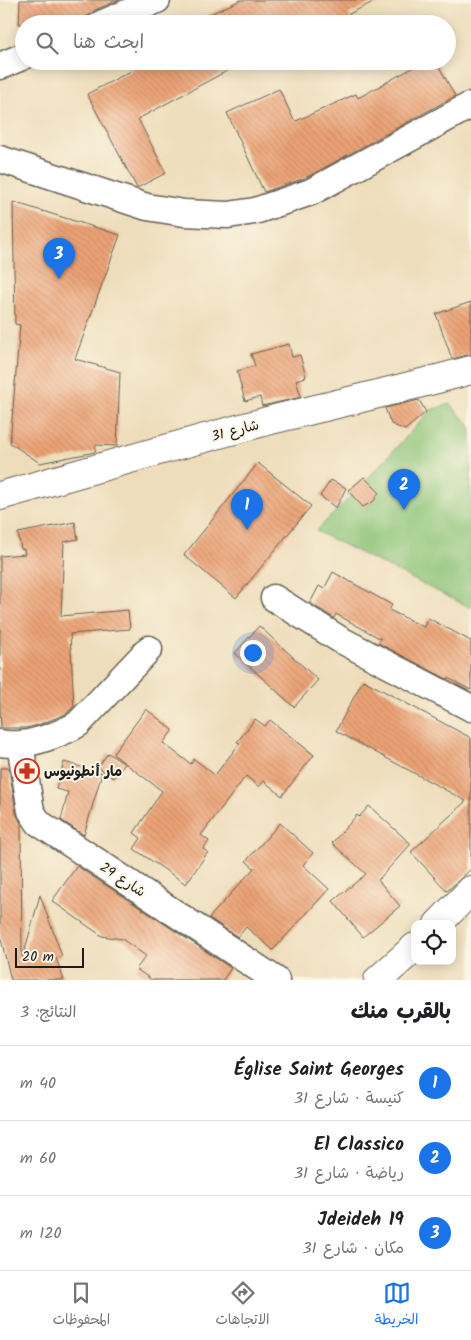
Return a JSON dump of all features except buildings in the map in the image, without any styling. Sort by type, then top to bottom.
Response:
[{"type":"street","points":[[121,15],[157,0]]},
{"type":"street","points":[[0,66],[15,60]]},
{"type":"street","points":[[0,159],[147,207],[228,215],[255,211],[311,192],[471,105]]},
{"type":"street","name":"شارع 31","points":[[0,496],[248,427],[471,370]]},
{"type":"street","points":[[274,598],[339,639],[471,708]]},
{"type":"street","points":[[10,744],[33,741],[71,729],[78,724],[149,648]]},
{"type":"street","name":"شارع 29","points":[[10,744],[31,811],[39,823],[276,980]]},
{"type":"street","points":[[442,920],[471,890]]},
{"type":"street","points":[[378,980],[411,951]]},
{"type":"green space","points":[[450,404],[471,427],[471,608],[316,531],[431,410]]},
{"type":"place","name":"Jdeideh 19","points":[[59,279]]},
{"type":"place","name":"El Classico","points":[[404,510]]},
{"type":"place","name":"Église Saint Georges","points":[[247,530]]},
{"type":"place","name":"مار أنطونيوس","points":[[27,771]]}]
